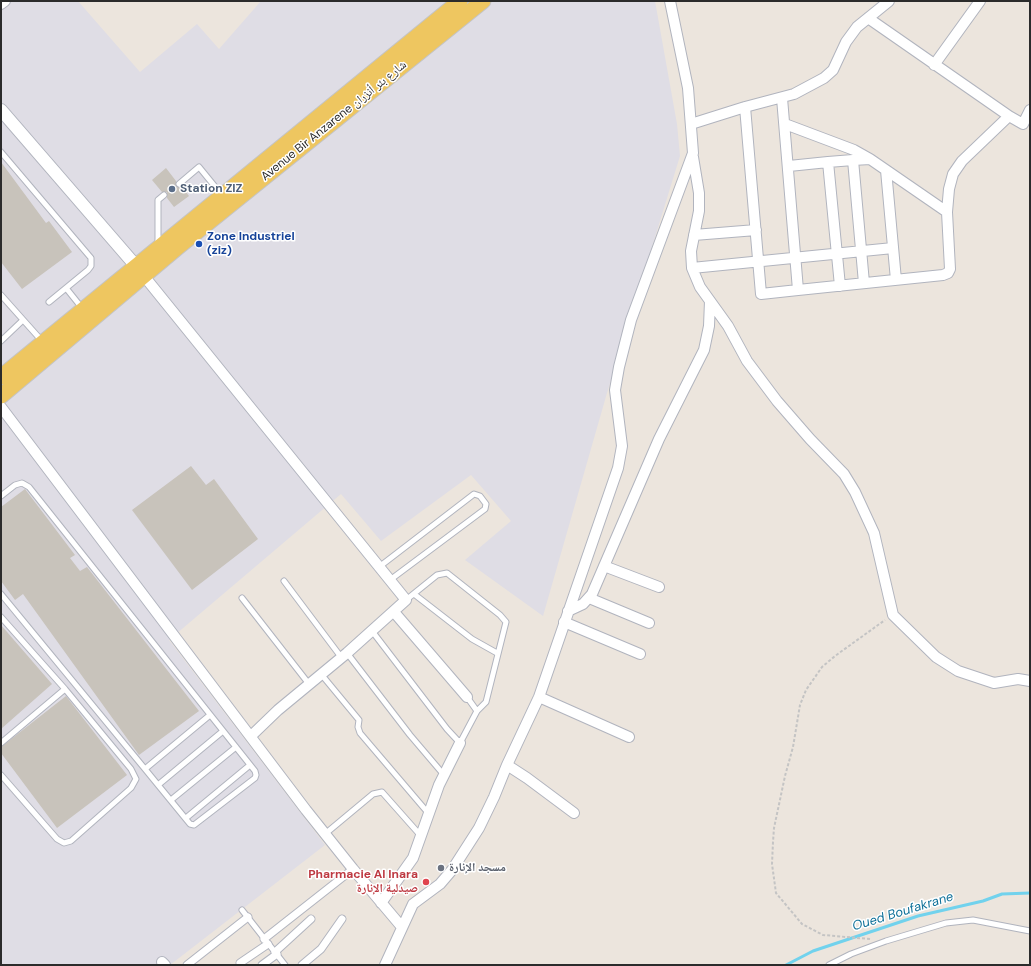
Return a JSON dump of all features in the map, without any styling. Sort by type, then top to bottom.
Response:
[{"type":"main road","name":"Avenue Bir Anzarene شارع بئر أنزران","points":[[1,377],[82,309],[140,271],[158,247],[460,1]]},
{"type":"main road","name":"Avenue Bir Anzarene شارع بئر أنزران","points":[[1,396],[140,271],[483,1]]},
{"type":"street","points":[[1,4],[5,1]]},
{"type":"street","points":[[670,1],[688,88],[692,153],[699,193],[699,211],[691,251],[692,268],[700,287],[728,326],[747,361],[805,433],[844,474],[855,492],[874,532],[892,614],[936,657],[958,671],[994,683],[1018,679],[1030,681]]},
{"type":"street","points":[[691,124],[745,107],[794,94],[824,78],[832,70],[846,42],[857,27],[889,1]]},
{"type":"street","points":[[934,65],[980,1]]},
{"type":"street","points":[[868,18],[1009,116],[1026,125],[1030,110]]},
{"type":"street","points":[[782,98],[789,166],[798,290]]},
{"type":"street","points":[[745,107],[761,294],[943,275],[948,273],[950,268],[948,212],[949,189],[953,174],[962,161],[1009,116]]},
{"type":"street","points":[[1,110],[140,271],[379,567],[390,580],[410,597],[251,736]]},
{"type":"street","points":[[785,124],[854,150],[870,159],[948,212]]},
{"type":"street","points":[[385,965],[401,926],[413,904],[440,884],[463,854],[494,797],[539,696],[618,468],[622,446],[616,390],[622,353],[631,320],[692,153]]},
{"type":"street","points":[[789,166],[870,159]]},
{"type":"street","points":[[853,160],[864,283]]},
{"type":"street","points":[[828,162],[840,286]]},
{"type":"street","points":[[886,170],[896,280]]},
{"type":"street","points":[[694,235],[756,230]]},
{"type":"street","points":[[692,268],[836,255],[893,248]]},
{"type":"street","points":[[568,611],[583,604],[589,598],[659,439],[704,350],[710,326],[710,301]]},
{"type":"street","points":[[1,407],[325,834],[353,870],[401,926]]},
{"type":"street","points":[[604,566],[659,587]]},
{"type":"street","points":[[589,598],[649,623]]},
{"type":"street","points":[[394,612],[467,697]]},
{"type":"street","points":[[564,622],[640,654]]},
{"type":"street","points":[[539,696],[629,737]]},
{"type":"street","points":[[381,902],[413,858],[444,775],[460,743]]},
{"type":"street","points":[[507,765],[574,813]]},
{"type":"street","points":[[240,963],[353,870]]},
{"type":"street","points":[[188,965],[197,962],[248,918]]},
{"type":"street","points":[[262,965],[311,919]]},
{"type":"street","points":[[302,965],[321,949],[342,919]]},
{"type":"lane","points":[[1,152],[91,258],[91,266],[88,270],[49,302]]},
{"type":"lane","points":[[179,184],[199,167],[222,195]]},
{"type":"lane","points":[[158,247],[158,200],[164,195]]},
{"type":"lane","points":[[66,288],[82,309]]},
{"type":"lane","points":[[1,295],[43,342]]},
{"type":"lane","points":[[1,341],[23,320]]},
{"type":"lane","points":[[1,496],[15,485],[22,484],[29,487],[255,771],[255,778],[198,824],[190,824],[1,594]]},
{"type":"lane","points":[[379,567],[474,494],[480,496],[486,504],[485,509],[390,580]]},
{"type":"lane","points":[[372,631],[447,729],[460,743],[477,711],[486,702],[491,687],[497,653],[505,627],[504,618],[447,573],[437,575],[410,597],[472,639],[497,653]]},
{"type":"lane","points":[[284,582],[444,775]]},
{"type":"lane","points":[[242,598],[309,684]]},
{"type":"lane","points":[[1,617],[65,689],[135,773],[135,784],[71,841],[64,843],[57,839],[1,775]]},
{"type":"lane","points":[[321,674],[360,720],[358,727],[360,733],[430,814]]},
{"type":"lane","points":[[1,743],[65,689]]},
{"type":"lane","points":[[467,697],[477,711]]},
{"type":"lane","points":[[144,769],[210,715]]},
{"type":"lane","points":[[158,785],[223,731]]},
{"type":"lane","points":[[171,800],[236,747]]},
{"type":"lane","points":[[186,818],[250,765]]},
{"type":"lane","points":[[325,834],[373,794],[382,792],[422,836]]},
{"type":"lane","points":[[242,910],[285,965]]},
{"type":"lane","points":[[829,965],[851,954],[886,941],[932,926],[960,921],[988,922],[1030,931]]},
{"type":"path","points":[[886,941],[823,934],[802,924],[776,893],[772,864],[774,828],[793,747],[800,705],[806,690],[817,673],[835,656],[892,614]]},
{"type":"shaded area","points":[[1,1],[78,1],[140,72],[197,24],[219,49],[261,1],[655,1],[677,124],[680,156],[607,393],[543,616],[465,560],[511,521],[471,475],[381,541],[341,494],[169,640],[325,845],[170,965],[1,965]]},
{"type":"building","points":[[1,162],[46,223],[49,221],[72,252],[22,289],[1,262]]},
{"type":"building","name":"Station ZIZ","points":[[166,168],[176,181],[176,186],[182,187],[189,196],[174,207],[167,198],[167,192],[162,192],[152,180]]},
{"type":"building","points":[[191,466],[206,485],[214,479],[258,539],[192,590],[132,510]]},
{"type":"building","points":[[25,489],[75,555],[70,558],[80,571],[87,567],[199,711],[139,755],[23,594],[15,600],[1,581],[1,507]]},
{"type":"building","points":[[1,625],[52,684],[1,729]]},
{"type":"building","points":[[66,696],[127,775],[57,828],[1,753],[1,747]]},
{"type":"waterway","name":"Oued Boufakrane","points":[[786,965],[813,951],[918,916],[983,901],[1002,894],[1030,893]]},
{"type":"place","name":"Station ZIZ","points":[[172,189]]},
{"type":"place","name":"Zone Industriel (ziz)","points":[[199,244]]},
{"type":"place","name":"مسجد الإنارة","points":[[441,868]]},
{"type":"place","name":"Pharmacie Al Inara صيدلية الإنارة","points":[[426,882]]}]
